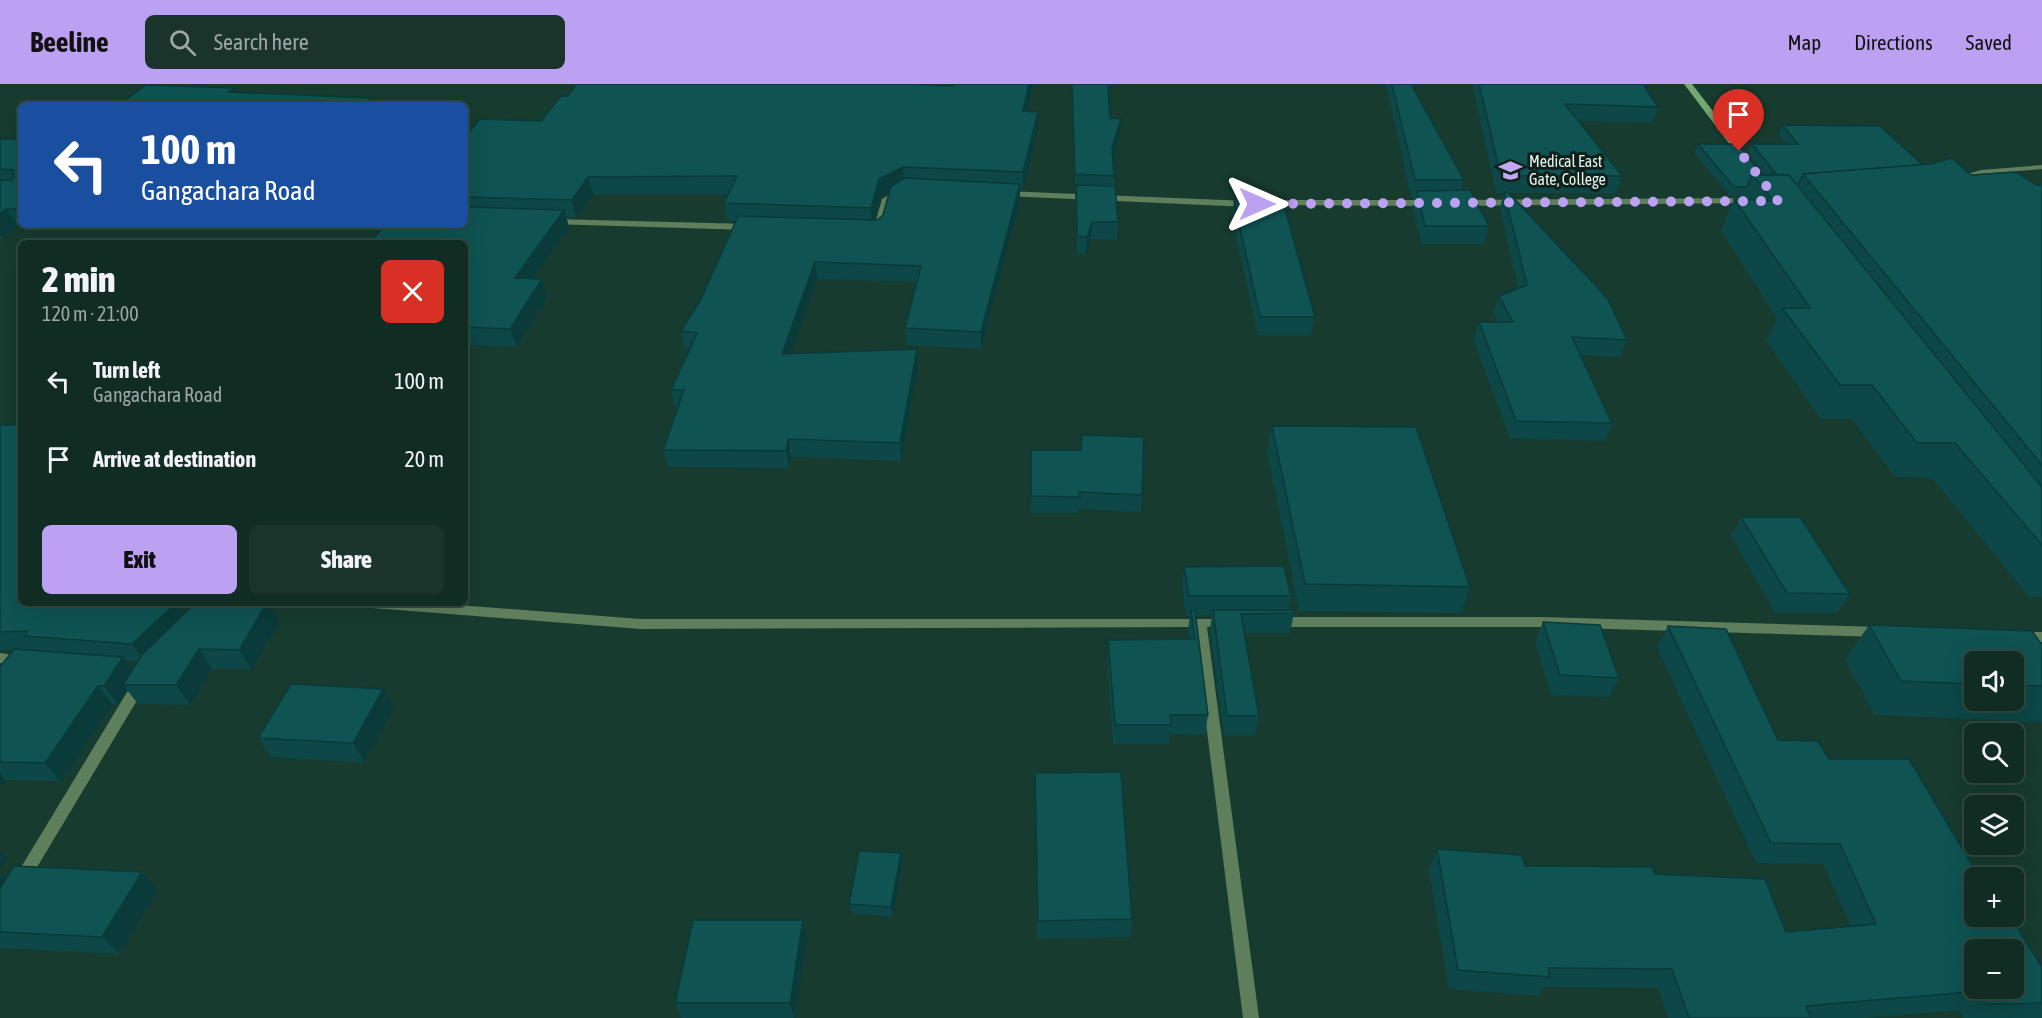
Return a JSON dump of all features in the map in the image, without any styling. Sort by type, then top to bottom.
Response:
[{"type":"main road","points":[[1688,84],[1750,165]]},
{"type":"street","points":[[1947,181],[1981,172],[2042,167]]},
{"type":"street","points":[[867,230],[878,231],[886,199],[905,189],[917,190]]},
{"type":"street","points":[[999,194],[1233,204],[1434,203]]},
{"type":"street","points":[[1446,203],[1754,201]]},
{"type":"street","points":[[549,222],[761,228]]},
{"type":"street","points":[[411,606],[640,624],[1236,622]]},
{"type":"street","points":[[1200,622],[1251,1018]]},
{"type":"street","points":[[1259,622],[1541,622],[1899,633]]},
{"type":"street","points":[[2006,636],[2042,637]]},
{"type":"street","points":[[0,658],[34,660]]},
{"type":"street","points":[[12,896],[149,669]]},
{"type":"building","points":[[576,84],[953,86],[953,84],[1029,84],[1023,111],[1038,112],[1023,172],[903,167],[879,179],[871,208],[724,203],[737,176],[588,177],[572,200],[468,197],[468,133],[480,119],[541,121],[561,96],[568,96]]},
{"type":"building","points":[[1072,84],[1108,84],[1110,118],[1121,119],[1112,147],[1114,176],[1075,174]]},
{"type":"building","points":[[1392,84],[1411,84],[1464,180],[1415,180]]},
{"type":"building","points":[[1479,84],[1643,84],[1658,107],[1565,104],[1622,176],[1501,176]]},
{"type":"building","points":[[146,85],[235,88],[229,92],[371,98],[366,102],[123,102]]},
{"type":"building","points":[[1782,125],[1880,126],[1923,165],[1803,174],[1797,185],[1789,175],[1777,175],[1752,144],[1798,144]]},
{"type":"building","points":[[0,139],[18,139],[18,209],[6,209],[0,214],[0,180],[14,178],[13,170],[0,169]]},
{"type":"building","points":[[1698,144],[1738,144],[1762,175],[1752,175],[1747,187],[1734,187]]},
{"type":"building","points":[[1952,158],[1971,175],[2016,172],[2036,185],[2042,185],[2042,465],[1803,174],[1930,164]]},
{"type":"building","points":[[1752,175],[1789,175],[2042,487],[2042,545],[1955,443],[1917,443],[1872,385],[1840,385],[1782,308],[1810,308],[1734,199],[1774,201]]},
{"type":"building","points":[[905,178],[1020,184],[981,332],[905,328],[921,266],[815,262],[782,354],[917,349],[900,443],[788,439],[786,451],[663,450],[684,390],[671,390],[697,333],[681,331],[701,299],[738,216],[877,220],[883,215],[891,186]]},
{"type":"building","points":[[1076,185],[1115,186],[1118,222],[1092,222],[1087,237],[1077,236]]},
{"type":"building","points":[[1470,190],[1489,226],[1425,226],[1417,191]]},
{"type":"building","points":[[1504,192],[1508,192],[1608,299],[1627,340],[1572,337],[1612,423],[1516,421],[1479,322],[1513,322],[1499,296],[1527,285]]},
{"type":"building","points":[[1234,201],[1283,202],[1315,317],[1260,317]]},
{"type":"building","points":[[468,207],[564,210],[515,278],[542,279],[510,329],[468,327],[468,240],[372,240],[382,228],[468,228]]},
{"type":"building","points":[[0,425],[18,425],[18,606],[173,606],[132,644],[24,636],[28,631],[0,632]]},
{"type":"building","points":[[1272,426],[1416,427],[1470,587],[1305,584]]},
{"type":"building","points":[[1082,435],[1144,437],[1142,495],[1079,492],[1080,497],[1031,496],[1031,450],[1081,450]]},
{"type":"building","points":[[1741,517],[1800,517],[1850,594],[1787,593]]},
{"type":"building","points":[[1284,566],[1291,596],[1189,596],[1184,567]]},
{"type":"building","points":[[192,606],[265,606],[239,650],[199,649],[176,685],[123,685],[142,655]]},
{"type":"building","points":[[1191,610],[1195,610],[1208,715],[1170,715],[1171,725],[1115,725],[1108,640],[1195,639]]},
{"type":"building","points":[[1213,610],[1294,610],[1294,613],[1241,614],[1259,716],[1227,716]]},
{"type":"building","points":[[1543,622],[1600,625],[1619,678],[1560,675]]},
{"type":"building","points":[[1869,625],[2032,631],[2042,645],[2042,686],[2024,685],[2024,651],[1964,651],[1964,684],[1901,681]]},
{"type":"building","points":[[1668,626],[1726,629],[1778,740],[1818,741],[1829,759],[1909,759],[1973,867],[1964,867],[1964,927],[2017,927],[2042,967],[2042,1003],[1987,1004],[1984,999],[2024,999],[2024,939],[1964,939],[1964,992],[1806,1006],[1811,1018],[1689,1018],[1672,969],[1548,968],[1550,977],[1458,970],[1437,849],[1522,855],[1525,866],[1652,867],[1655,874],[1765,879],[1786,932],[1876,924],[1840,844],[1771,843]]},
{"type":"building","points":[[14,649],[123,657],[104,686],[98,686],[45,763],[0,762],[0,667]]},
{"type":"building","points":[[291,684],[383,689],[353,743],[258,738]]},
{"type":"building","points":[[1121,772],[1132,919],[1038,921],[1035,773]]},
{"type":"building","points":[[859,851],[901,853],[891,907],[849,904]]},
{"type":"building","points":[[14,866],[142,872],[102,937],[0,932],[0,888]]},
{"type":"building","points":[[693,920],[803,920],[790,1003],[675,1003]]},
{"type":"place","name":"Medical East Gate, College","points":[[1511,170]]},
{"type":"route","points":[[1257,204],[1778,201],[1739,151]]}]
